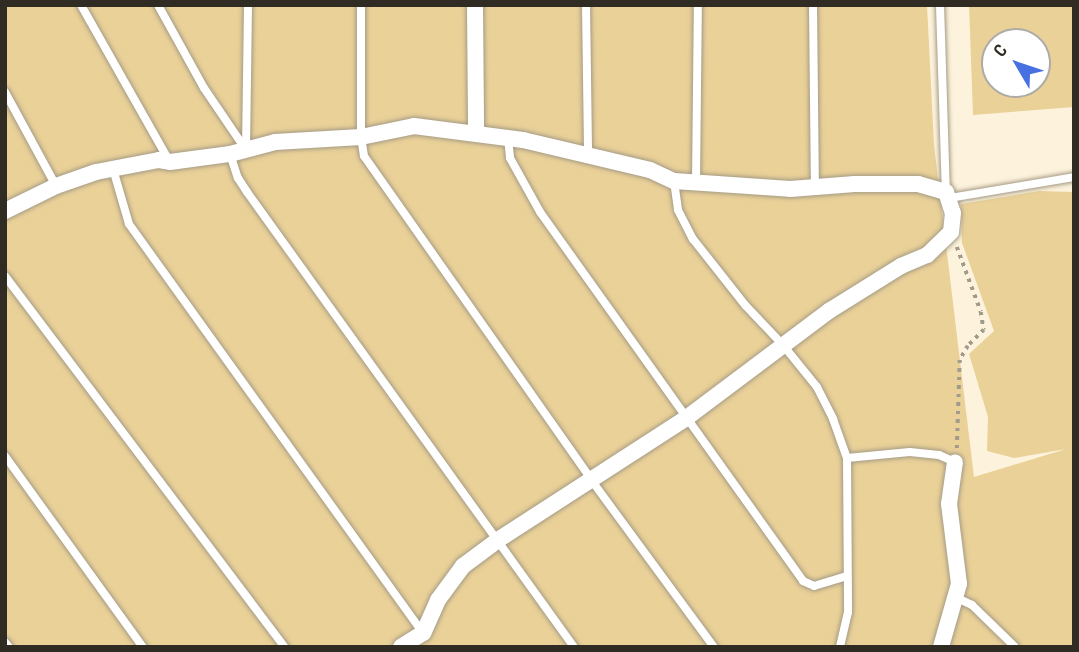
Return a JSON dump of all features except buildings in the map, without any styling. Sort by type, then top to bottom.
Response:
[{"type":"street","points":[[475,5],[475,132]]},
{"type":"street","points":[[5,211],[56,186],[113,169],[159,160],[170,162],[238,152],[275,142],[361,137],[414,126],[508,138],[650,170],[674,181],[790,189],[918,184],[948,195],[953,213],[951,232],[927,256],[901,266],[839,304],[688,417],[498,540],[463,566],[438,600],[424,633],[401,647]]},
{"type":"street","points":[[941,647],[959,584],[950,505],[955,462]]},
{"type":"lane","points":[[81,5],[170,162]]},
{"type":"lane","points":[[158,5],[238,152]]},
{"type":"lane","points":[[248,5],[237,178],[574,647]]},
{"type":"lane","points":[[361,5],[361,137],[364,156],[592,481],[713,647]]},
{"type":"lane","points":[[586,5],[588,155]]},
{"type":"lane","points":[[695,183],[698,5]]},
{"type":"lane","points":[[813,5],[815,187]]},
{"type":"lane","points":[[940,5],[948,195],[1074,177]]},
{"type":"lane","points":[[5,92],[56,186]]},
{"type":"lane","points":[[508,138],[510,158],[540,212],[803,581],[814,586],[847,576]]},
{"type":"lane","points":[[113,169],[129,224],[424,633]]},
{"type":"lane","points":[[674,181],[678,210],[693,239],[746,306],[783,345],[817,387],[833,419],[847,458],[848,612],[841,647]]},
{"type":"lane","points":[[5,276],[285,647]]},
{"type":"lane","points":[[847,458],[910,452],[939,455],[955,462]]},
{"type":"lane","points":[[5,457],[143,647]]},
{"type":"lane","points":[[955,597],[972,605],[1015,647]]},
{"type":"lane","points":[[5,642],[9,647]]},
{"type":"path","points":[[951,232],[981,312],[984,330],[968,346],[960,360],[960,415],[955,462]]},
{"type":"shaded area","points":[[5,5],[927,5],[934,145],[974,477],[1066,449],[1014,458],[987,451],[988,417],[969,354],[994,331],[962,243],[961,204],[1039,191],[1074,192],[1074,647],[5,647]]},
{"type":"shaded area","points":[[969,5],[1074,5],[1074,107],[973,115]]}]
